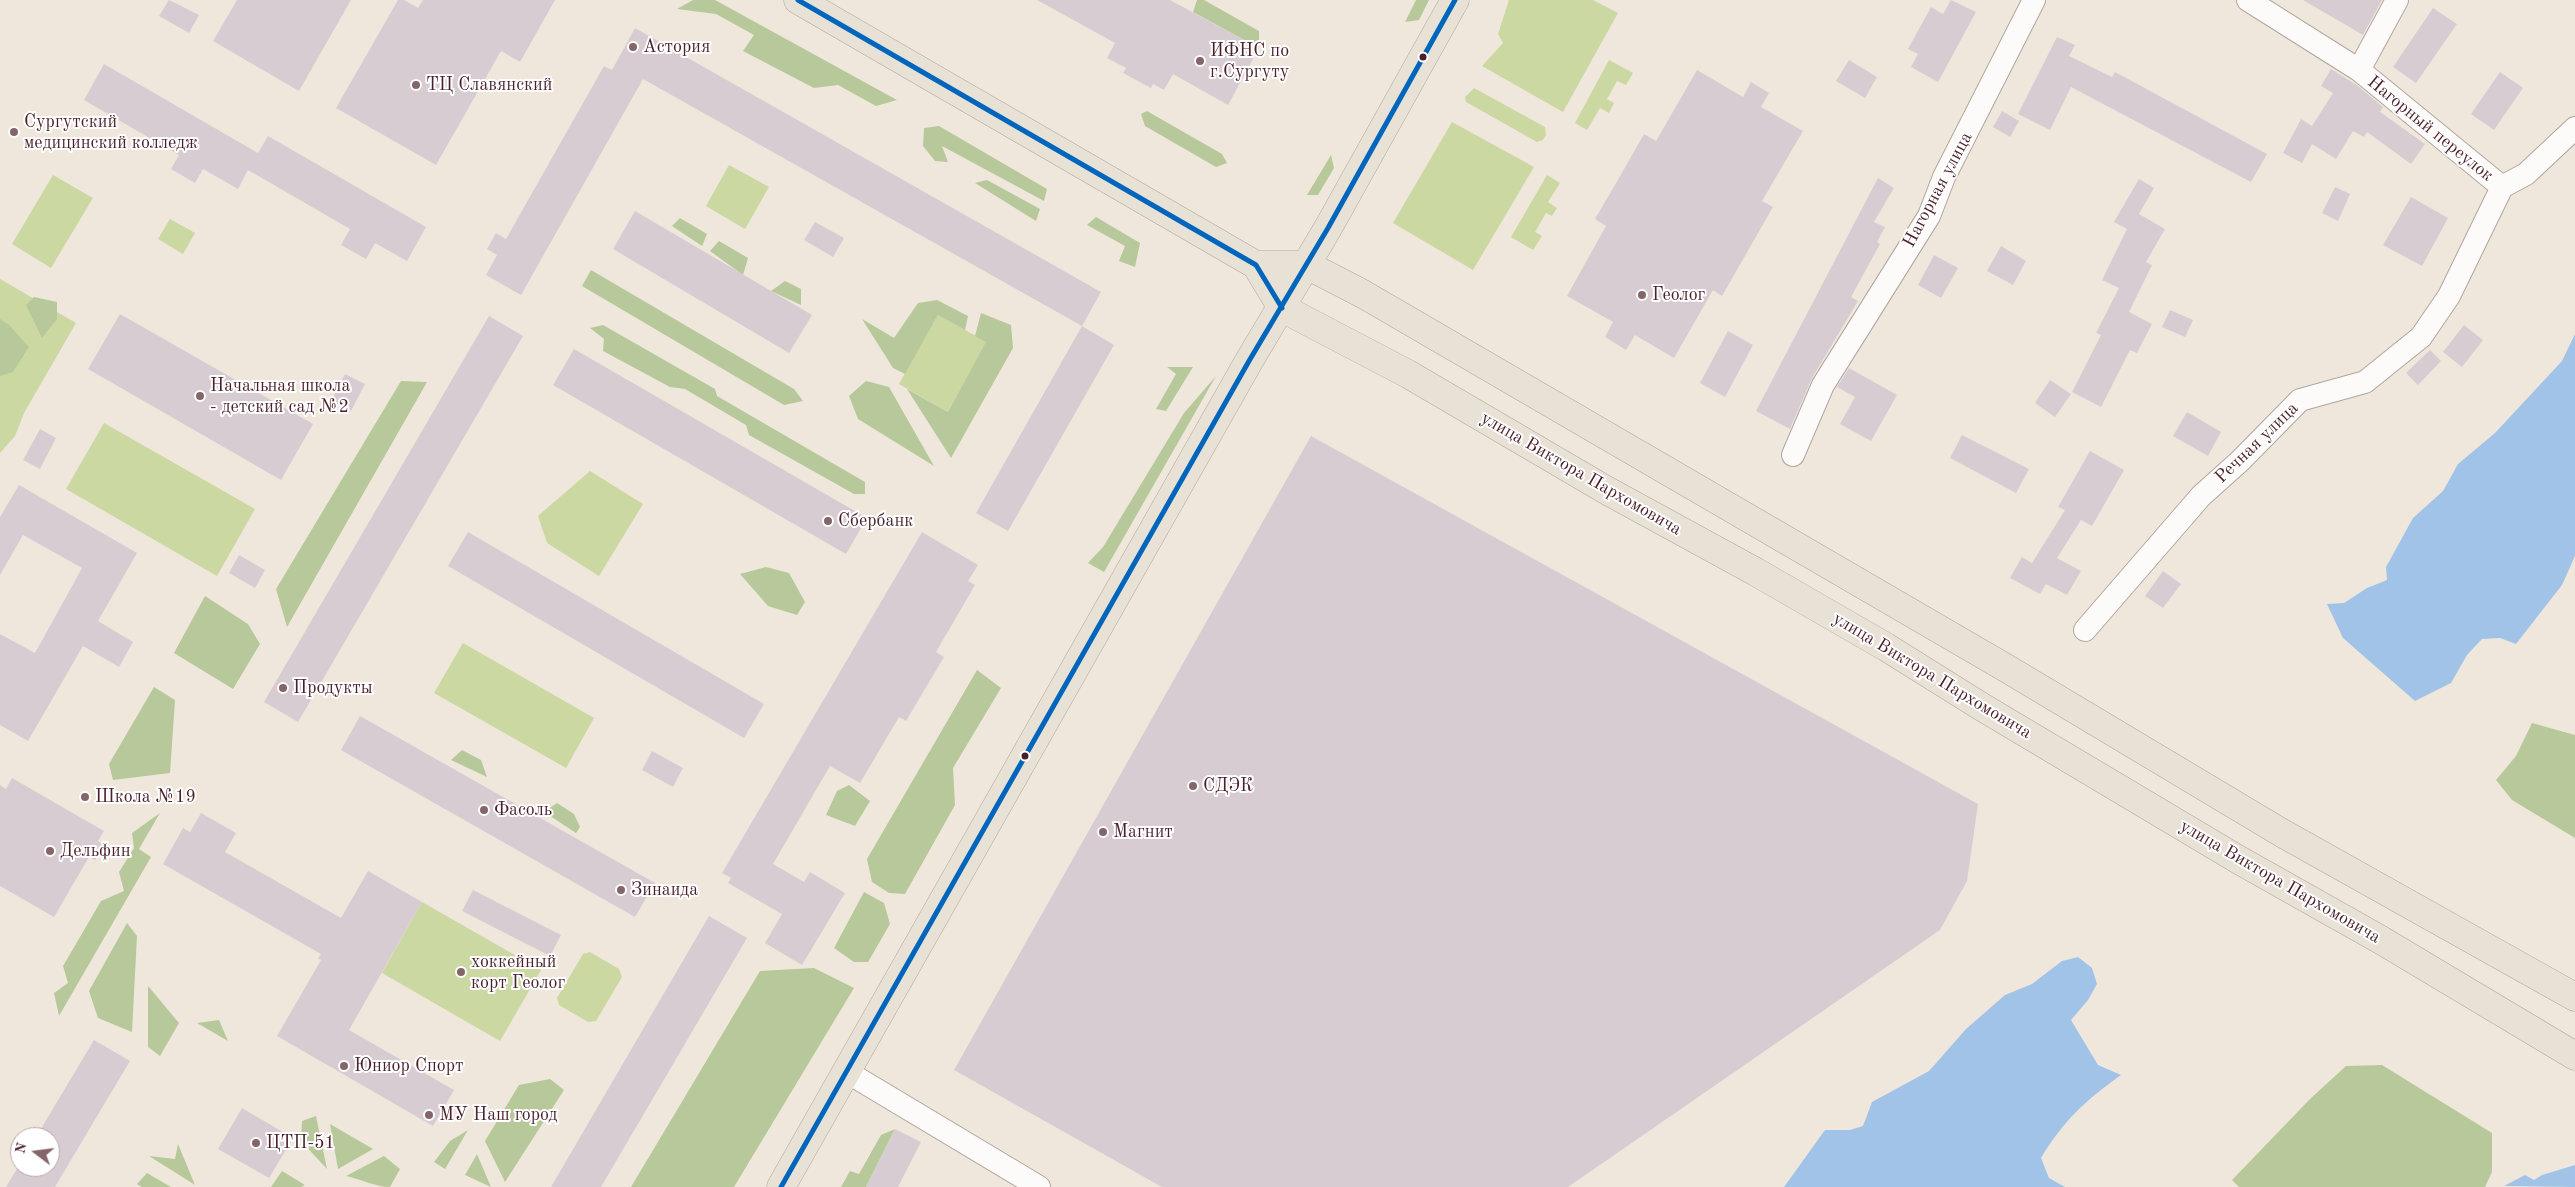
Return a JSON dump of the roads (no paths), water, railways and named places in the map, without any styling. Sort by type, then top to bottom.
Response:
[{"type":"main road","points":[[798,0],[1256,265],[1282,308]]},
{"type":"main road","points":[[781,1187],[1456,0]]},
{"type":"main road","points":[[1256,265],[1306,265],[1363,294],[1909,611],[2282,833],[2575,997]]},
{"type":"main road","name":"улица Виктора Пархомовича","points":[[1282,308],[1408,374],[1606,490],[1756,572],[1886,647],[2187,829],[2381,940],[2575,1056]]},
{"type":"main road","points":[[1886,647],[1909,611]]},
{"type":"street","name":"Нагорная улица","points":[[1792,455],[1822,385],[1929,216],[1944,177],[2034,0]]},
{"type":"street","name":"Нагорный переулок","points":[[2248,0],[2358,70],[2502,187]]},
{"type":"street","name":"Нагорный переулок","points":[[2358,70],[2397,0]]},
{"type":"street","points":[[2502,187],[2526,174],[2575,128]]},
{"type":"street","name":"Речная улица","points":[[2085,630],[2201,496],[2240,461],[2300,400],[2365,382],[2421,337],[2449,296],[2502,187]]},
{"type":"street","points":[[847,1072],[1039,1187]]},
{"type":"water","points":[[2575,334],[2575,556],[2562,585],[2516,644],[2500,638],[2482,639],[2467,655],[2451,683],[2415,701],[2343,638],[2327,604],[2344,603],[2367,588],[2387,580],[2386,567],[2413,518],[2443,491],[2458,464],[2495,433],[2562,361]]},
{"type":"water","points":[[2078,957],[2092,968],[2097,984],[2088,1000],[2071,1020],[2098,1065],[2121,1075],[2076,1112],[2058,1133],[2041,1158],[2049,1178],[2065,1187],[1784,1187],[1825,1130],[1850,1130],[1863,1126],[1872,1102],[1929,1071],[1966,1029],[2005,995],[2032,984],[2062,961]]},
{"type":"water","points":[[2575,1165],[2575,1187],[2504,1186],[2525,1175],[2534,1180],[2542,1175]]},
{"type":"place","name":"Астория","points":[[633,47]]},
{"type":"place","name":"ИФНС по г.Сургуту","points":[[1200,61]]},
{"type":"place","name":"ТЦ Славянский","points":[[416,85]]},
{"type":"place","name":"Сургутский медицинский колледж","points":[[14,132]]},
{"type":"place","name":"Геолог","points":[[1642,295]]},
{"type":"place","name":"Начальная школа - детский сад №2","points":[[200,396]]},
{"type":"place","name":"Сбербанк","points":[[828,521]]},
{"type":"place","name":"Продукты","points":[[283,688]]},
{"type":"place","name":"СДЭК","points":[[1193,786]]},
{"type":"place","name":"Школа №19","points":[[85,797]]},
{"type":"place","name":"Фасоль","points":[[484,810]]},
{"type":"place","name":"Магнит","points":[[1103,832]]},
{"type":"place","name":"Дельфин","points":[[50,851]]},
{"type":"place","name":"Зинаида","points":[[621,890]]},
{"type":"place","name":"хоккейный корт Геолог","points":[[461,972]]},
{"type":"place","name":"Юниор Спорт","points":[[344,1066]]},
{"type":"place","name":"МУ Наш город","points":[[429,1115]]},
{"type":"place","name":"ЦТП-51","points":[[256,1143]]}]
